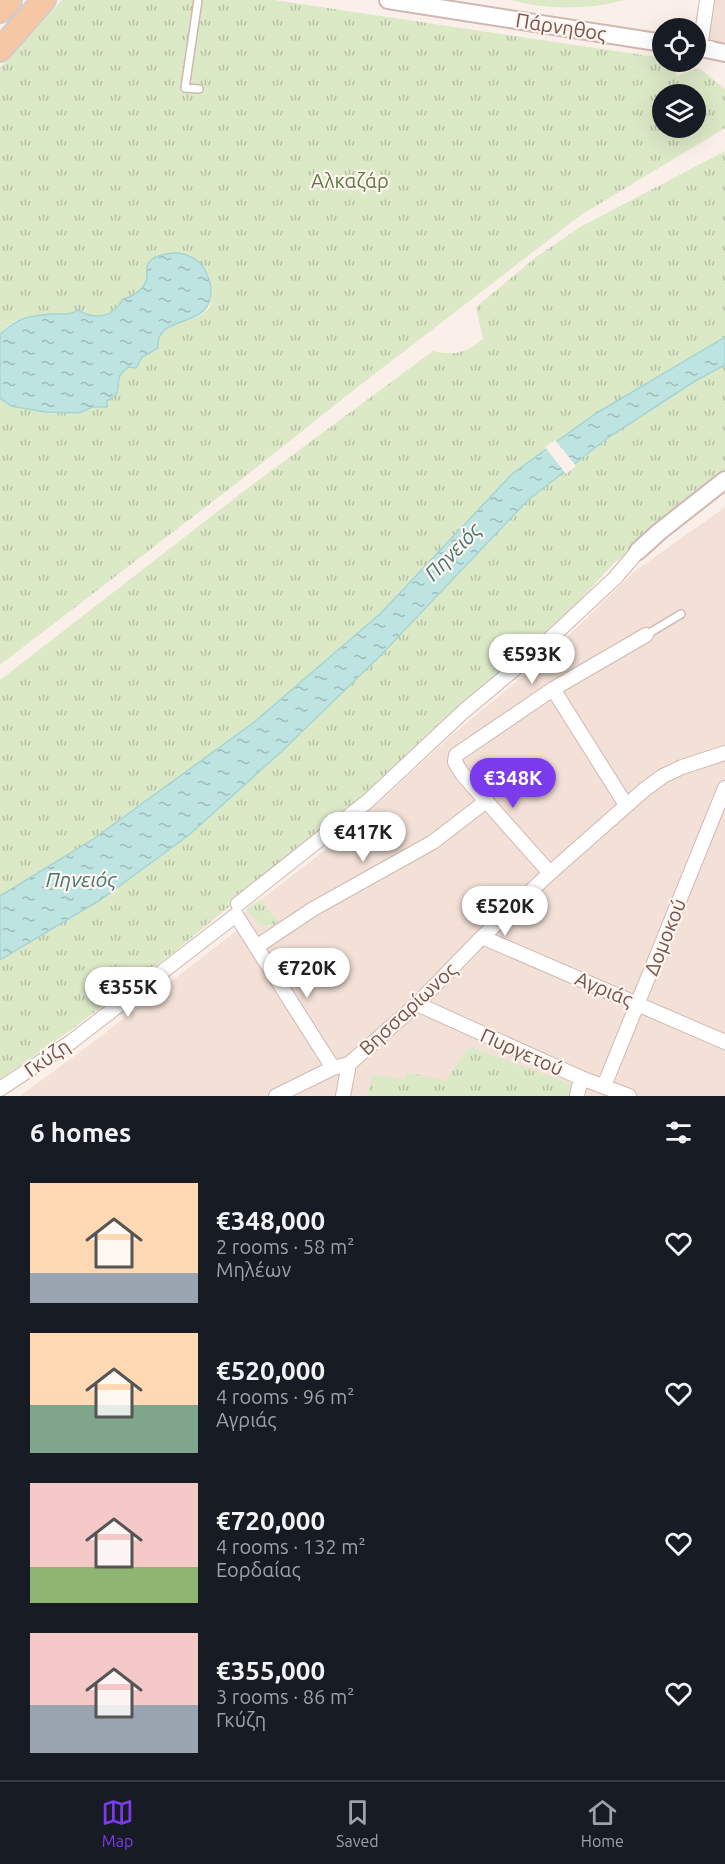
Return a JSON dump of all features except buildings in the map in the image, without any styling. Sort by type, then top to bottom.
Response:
[{"type":"main road","points":[[0,11],[10,0]]},
{"type":"main road","points":[[0,50],[44,0]]},
{"type":"street","name":"Πάρνηθος","points":[[388,0],[652,41]]},
{"type":"street","points":[[704,18],[707,0]]},
{"type":"street","points":[[706,49],[725,51]]},
{"type":"street","points":[[638,551],[658,532],[725,480]]},
{"type":"street","name":"Γκύζη","points":[[0,1089],[71,1042],[368,801],[465,711],[541,647],[615,578],[638,551]]},
{"type":"street","points":[[550,873],[485,802],[455,762],[456,755],[553,689],[646,635]]},
{"type":"street","points":[[553,689],[626,805]]},
{"type":"street","name":"Βησσαρίωνος","points":[[276,1096],[333,1068],[349,1064],[417,1005],[482,937],[550,873],[626,805],[663,776],[682,767],[725,753]]},
{"type":"street","name":"Δομοκού","points":[[604,1086],[725,788]]},
{"type":"street","points":[[256,947],[314,909],[434,842],[485,802]]},
{"type":"street","points":[[237,909],[256,947],[333,1068]]},
{"type":"street","name":"Αγριάς","points":[[482,937],[725,1042]]},
{"type":"street","name":"Πυργετού","points":[[417,1005],[580,1078],[629,1096]]},
{"type":"street","points":[[344,1096],[349,1064]]},
{"type":"street","points":[[577,1096],[580,1078]]},
{"type":"lane","points":[[198,0],[184,88],[199,89]]},
{"type":"lane","points":[[646,635],[681,614]]},
{"type":"shaded area","points":[[705,0],[725,0],[725,45],[706,41],[706,18],[702,18]]},
{"type":"shaded area","points":[[725,507],[725,1096],[20,1096],[245,924],[240,916],[338,840],[453,734],[544,659],[635,571]]},
{"type":"green space","name":"Αλκαζάρ","points":[[62,0],[274,0],[652,56],[652,72],[675,72],[677,76],[688,72],[704,72],[725,89],[725,128],[581,215],[0,665],[0,398],[11,406],[45,412],[79,413],[106,404],[119,390],[121,374],[127,369],[136,368],[141,357],[158,348],[159,337],[165,330],[207,310],[211,302],[210,278],[198,262],[189,257],[178,254],[155,258],[143,287],[131,297],[123,299],[118,307],[108,315],[100,317],[85,314],[43,314],[17,320],[8,325],[0,335],[0,68]]},
{"type":"green space","points":[[510,0],[625,0],[596,6],[568,8],[539,6]]},
{"type":"green space","points":[[725,151],[725,337],[595,414],[512,474],[381,613],[253,723],[92,840],[0,896],[0,680],[244,491],[433,351],[460,352],[483,339],[476,307],[536,257],[582,226]]},
{"type":"green space","points":[[725,365],[725,477],[644,543],[615,562],[570,611],[460,706],[341,815],[174,952],[0,1080],[0,960],[100,900],[189,835],[282,751],[379,657],[528,500],[609,437],[695,381]]},
{"type":"green space","points":[[261,899],[278,922],[272,926],[259,924],[246,909]]},
{"type":"green space","points":[[468,1046],[573,1085],[570,1096],[367,1096],[373,1074],[404,1080],[407,1072],[446,1081]]},
{"type":"water","points":[[174,253],[185,254],[202,266],[211,288],[209,302],[204,311],[195,317],[165,329],[160,337],[158,348],[142,357],[136,368],[129,367],[123,372],[117,393],[107,401],[107,407],[93,407],[79,413],[45,412],[11,406],[0,398],[0,335],[12,324],[39,315],[67,314],[78,310],[98,316],[109,313],[123,299],[135,294],[144,286],[150,261]]},
{"type":"water","name":"Πηνειός","points":[[725,337],[725,365],[695,381],[609,437],[528,500],[379,657],[282,751],[189,835],[100,900],[0,960],[0,896],[92,840],[253,723],[381,613],[512,474],[595,414]]},
{"type":"pier","points":[[555,440],[576,466],[566,474],[545,447]]}]
